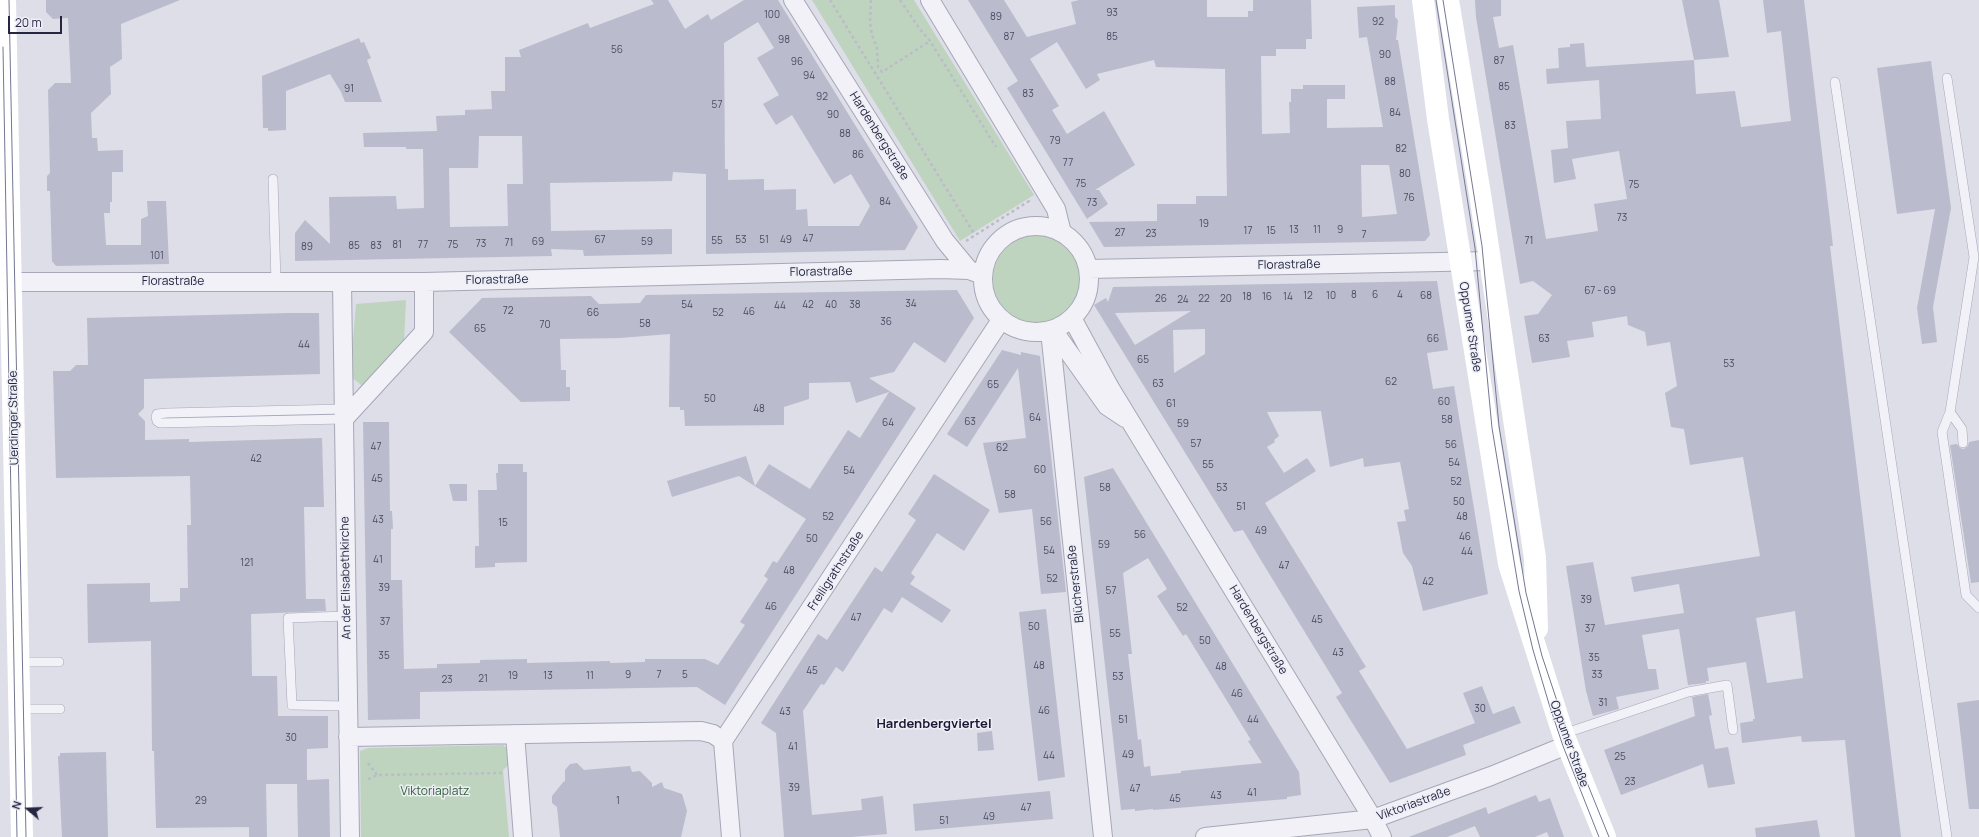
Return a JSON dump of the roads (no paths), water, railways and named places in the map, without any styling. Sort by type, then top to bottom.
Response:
[{"type":"main road","name":"Uerdinger Straße","points":[[5,0],[11,282],[6,339],[20,710],[22,837]]},
{"type":"main road","name":"Oppumer Straße","points":[[1424,0],[1432,78],[1508,564],[1565,739],[1604,837]]},
{"type":"main road","name":"Oppumer Straße","points":[[1448,0],[1491,261],[1536,558],[1537,650]]},
{"type":"street","name":"Hardenbergstraße","points":[[794,0],[952,250],[976,272]]},
{"type":"street","points":[[930,0],[1056,209],[1062,233]]},
{"type":"street","points":[[1028,226],[1045,227],[1062,233],[1074,242],[1083,255],[1088,269],[1089,283],[1081,308],[1072,318],[1051,330],[1033,333],[1016,329],[1001,320],[990,308],[976,272],[997,242],[1011,232],[1028,226]]},
{"type":"street","name":"Florastraße","points":[[1088,269],[1491,261]]},
{"type":"street","name":"Florastraße","points":[[11,282],[424,282],[940,269],[976,272]]},
{"type":"street","name":"An der Elisabethkirche","points":[[342,282],[348,737]]},
{"type":"street","points":[[344,414],[424,332],[424,282]]},
{"type":"street","name":"Hardenbergstraße","points":[[1072,318],[1132,423],[1373,819],[1382,837]]},
{"type":"street","name":"Freiligrathstraße","points":[[723,741],[1001,320]]},
{"type":"street","name":"Hardenbergstraße","points":[[1051,330],[1107,406],[1132,423]]},
{"type":"street","name":"Blücherstraße","points":[[1051,330],[1103,837]]},
{"type":"street","points":[[350,837],[348,737],[700,731],[713,734],[723,741],[731,837]]},
{"type":"street","points":[[516,734],[523,837]]},
{"type":"street","name":"Viktoriastraße","points":[[1206,837],[1373,819],[1491,776],[1565,739]]},
{"type":"lane","points":[[1947,78],[1974,257],[1950,412],[1942,432],[1966,595],[1979,608]]},
{"type":"lane","points":[[1835,82],[1947,837]]},
{"type":"lane","points":[[273,179],[276,283]]},
{"type":"lane","points":[[1950,412],[1962,429],[1963,443]]},
{"type":"lane","points":[[167,413],[344,414],[160,423],[157,421],[156,417],[157,414],[167,413]]},
{"type":"lane","points":[[347,616],[288,618],[292,705],[348,706]]},
{"type":"lane","points":[[18,662],[59,662]]},
{"type":"lane","points":[[1565,739],[1688,692],[1727,685],[1733,730]]},
{"type":"lane","points":[[20,710],[60,709]]},
{"type":"tram line","points":[[9,0],[26,837]]},
{"type":"tram line","points":[[1436,0],[1475,248],[1492,428],[1519,591],[1533,650],[1549,704],[1563,746],[1599,837]]},
{"type":"tram line","points":[[1443,0],[1482,246],[1499,426],[1526,593],[1542,656],[1571,743],[1609,837]]},
{"type":"tram line","points":[[3,47],[17,837]]},
{"type":"district","name":"Hardenbergviertel","points":[[934,724]]},
{"type":"park label","name":"Viktoriaplatz","points":[[435,792]]}]
